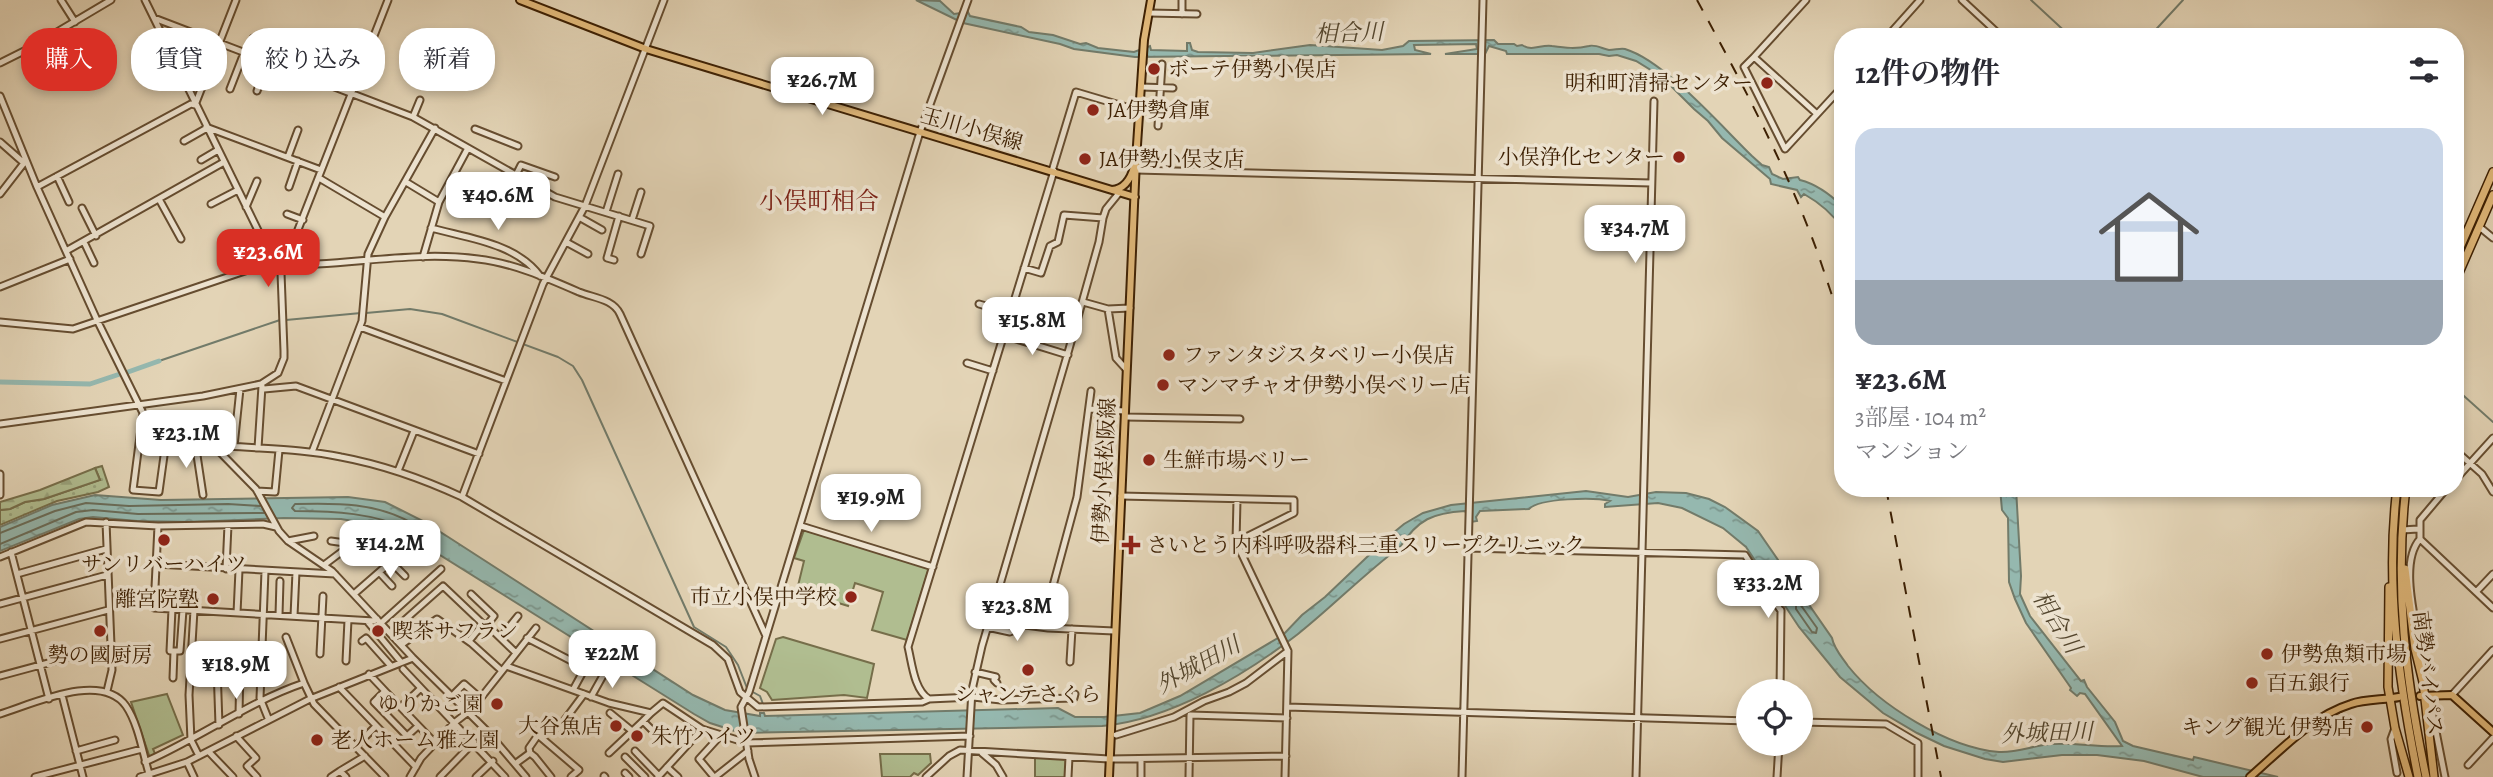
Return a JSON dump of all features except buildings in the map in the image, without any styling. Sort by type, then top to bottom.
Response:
[{"type":"highway","points":[[2464,238],[2493,172]]},
{"type":"highway","points":[[2464,261],[2493,195]]},
{"type":"highway","name":"南勢バイパス","points":[[2397,497],[2405,663],[2426,777]]},
{"type":"highway","name":"南勢バイパス","points":[[2404,497],[2398,530],[2394,595],[2399,666],[2418,777]]},
{"type":"highway","points":[[2398,530],[2415,649],[2423,682],[2434,777]]},
{"type":"highway","points":[[2398,530],[2389,553],[2389,699],[2409,777]]},
{"type":"main road","name":"玉川小俣線","points":[[520,0],[646,49],[1135,197]]},
{"type":"main road","name":"伊勢小俣松阪線","points":[[1109,777],[1113,736],[1111,697],[1136,160],[1144,40],[1152,0]]},
{"type":"main road","points":[[1110,190],[1118,190],[1126,183],[1136,160]]},
{"type":"main road","points":[[2425,696],[2452,695],[2493,732]]},
{"type":"main road","points":[[2250,777],[2312,725],[2333,712],[2352,703],[2399,697]]},
{"type":"street","points":[[61,0],[75,22]]},
{"type":"street","points":[[0,63],[111,0]]},
{"type":"street","points":[[145,0],[275,265]]},
{"type":"street","points":[[225,28],[236,0]]},
{"type":"street","points":[[258,448],[263,386],[282,365],[285,351],[281,275],[388,0]]},
{"type":"street","points":[[462,497],[543,277],[585,206],[664,0]]},
{"type":"street","points":[[1182,0],[1182,13]]},
{"type":"street","points":[[1462,777],[1483,0]]},
{"type":"street","points":[[1806,0],[1744,67],[1785,149],[1834,96]]},
{"type":"street","points":[[1895,28],[1920,0]]},
{"type":"street","points":[[1962,0],[1992,28]]},
{"type":"street","points":[[755,777],[741,707],[750,690],[920,132],[967,2]]},
{"type":"street","points":[[1149,13],[1197,14]]},
{"type":"street","points":[[154,18],[180,28]]},
{"type":"street","points":[[1754,57],[1817,114]]},
{"type":"street","points":[[230,89],[241,63]]},
{"type":"street","points":[[1158,126],[1162,64]]},
{"type":"street","points":[[1141,87],[1173,88]]},
{"type":"street","points":[[195,105],[200,91]]},
{"type":"street","points":[[347,91],[435,128],[555,197],[650,226],[641,254]]},
{"type":"street","points":[[929,699],[919,687],[908,647],[1076,92],[1140,111]]},
{"type":"street","points":[[0,96],[26,164],[97,320],[143,413],[153,425],[167,434],[195,442],[312,452],[398,471],[462,497],[713,645],[728,659],[744,698],[763,707],[922,702],[929,699],[1028,700],[1074,698],[1075,694]]},
{"type":"street","points":[[413,117],[420,100]]},
{"type":"street","points":[[1636,777],[1654,101]]},
{"type":"street","points":[[37,187],[191,104],[195,105]]},
{"type":"street","points":[[207,127],[321,170]]},
{"type":"street","points":[[184,141],[207,127]]},
{"type":"street","points":[[312,452],[360,327],[371,246],[435,128]]},
{"type":"street","points":[[475,129],[518,146]]},
{"type":"street","points":[[288,157],[298,130]]},
{"type":"street","points":[[0,142],[26,164]]},
{"type":"street","points":[[423,257],[439,202],[468,148]]},
{"type":"street","points":[[201,160],[218,150]]},
{"type":"street","points":[[66,251],[224,162]]},
{"type":"street","points":[[289,187],[298,162]]},
{"type":"street","points":[[0,194],[26,164]]},
{"type":"street","points":[[516,175],[521,165],[555,177]]},
{"type":"street","points":[[1136,170],[1651,183]]},
{"type":"street","points":[[606,212],[618,174]]},
{"type":"street","points":[[57,176],[69,202]]},
{"type":"street","points":[[319,178],[385,217]]},
{"type":"street","points":[[246,207],[257,181]]},
{"type":"street","points":[[406,182],[439,202]]},
{"type":"street","points":[[211,204],[238,190]]},
{"type":"street","points":[[632,220],[641,192]]},
{"type":"street","points":[[967,777],[971,735],[970,698],[975,672],[1083,302],[1103,218],[1108,206],[1119,193]]},
{"type":"street","points":[[159,199],[181,239]]},
{"type":"street","points":[[82,208],[96,236]]},
{"type":"street","points":[[287,214],[303,220]]},
{"type":"street","points":[[1024,268],[1041,273],[1050,246],[1058,242],[1064,215],[1103,218]]},
{"type":"street","points":[[614,260],[607,258],[619,216]]},
{"type":"street","points":[[579,217],[602,230]]},
{"type":"street","points":[[431,228],[494,245],[528,264],[543,277]]},
{"type":"street","points":[[2482,229],[2493,238]]},
{"type":"street","points":[[84,242],[94,263]]},
{"type":"street","points":[[566,242],[588,254]]},
{"type":"street","points":[[0,322],[66,330],[231,275],[275,265],[423,257],[475,258],[543,277],[612,303],[617,308],[766,636]]},
{"type":"street","points":[[0,287],[70,260]]},
{"type":"street","points":[[1083,302],[1108,309],[1129,308]]},
{"type":"street","points":[[979,303],[1010,313]]},
{"type":"street","points":[[1108,309],[1116,358],[1126,369]]},
{"type":"street","points":[[360,327],[506,381]]},
{"type":"street","points":[[1003,335],[1068,355]]},
{"type":"street","points":[[967,363],[993,371]]},
{"type":"street","points":[[0,424],[140,406],[240,389],[291,385],[479,454]]},
{"type":"street","points":[[234,446],[240,389]]},
{"type":"street","points":[[1048,628],[1051,593],[1077,497],[1091,391]]},
{"type":"street","points":[[1089,409],[1125,414],[1240,419]]},
{"type":"street","points":[[143,413],[133,490],[159,492],[167,434]]},
{"type":"street","points":[[398,471],[414,431]]},
{"type":"street","points":[[2464,470],[2493,438]]},
{"type":"street","points":[[195,442],[203,495]]},
{"type":"street","points":[[212,444],[258,492],[275,525],[288,541],[335,574],[469,713],[526,777]]},
{"type":"street","points":[[258,492],[275,492],[279,450]]},
{"type":"street","points":[[2464,458],[2482,474],[2492,488]]},
{"type":"street","points":[[0,474],[0,495]]},
{"type":"street","points":[[1121,496],[1294,500],[1294,513],[1236,542]]},
{"type":"street","points":[[2439,497],[2423,515],[2418,529],[2420,540],[2493,608]]},
{"type":"street","points":[[1237,499],[1236,542],[1288,650],[1285,777]]},
{"type":"street","points":[[0,557],[79,524],[97,521],[158,526],[275,525]]},
{"type":"street","points":[[106,522],[112,670],[107,691]]},
{"type":"street","points":[[226,569],[228,525]]},
{"type":"street","points":[[158,526],[154,608],[379,621],[441,569]]},
{"type":"street","points":[[801,526],[933,567]]},
{"type":"street","points":[[2398,530],[2418,529]]},
{"type":"street","points":[[324,565],[365,535],[405,576]]},
{"type":"street","points":[[288,541],[314,536]]},
{"type":"street","points":[[2420,540],[2411,553],[2410,560],[2423,682]]},
{"type":"street","points":[[331,541],[350,546],[359,560]]},
{"type":"street","points":[[354,594],[409,546]]},
{"type":"street","points":[[1468,548],[1745,555],[1782,609],[1780,679]]},
{"type":"street","points":[[17,574],[106,549]]},
{"type":"street","points":[[11,552],[49,699]]},
{"type":"street","points":[[156,564],[335,574]]},
{"type":"street","points":[[237,613],[239,570]]},
{"type":"street","points":[[265,571],[260,703],[268,718]]},
{"type":"street","points":[[294,616],[296,572]]},
{"type":"street","points":[[379,572],[392,586]]},
{"type":"street","points":[[2476,592],[2493,574]]},
{"type":"street","points":[[0,604],[107,576]]},
{"type":"street","points":[[279,615],[280,581]]},
{"type":"street","points":[[390,633],[443,586],[483,624],[469,641]]},
{"type":"street","points":[[471,594],[495,616],[487,625],[516,653]]},
{"type":"street","points":[[320,654],[323,596]]},
{"type":"street","points":[[172,609],[170,651],[180,651],[183,610]]},
{"type":"street","points":[[0,639],[108,610]]},
{"type":"street","points":[[194,610],[189,695],[191,740],[199,756]]},
{"type":"street","points":[[501,637],[518,616]]},
{"type":"street","points":[[346,661],[348,620]]},
{"type":"street","points":[[401,645],[437,620],[504,668],[622,707],[651,713]]},
{"type":"street","points":[[367,621],[421,688],[493,761],[505,777]]},
{"type":"street","points":[[987,626],[1010,632],[1025,625],[1114,631]]},
{"type":"street","points":[[410,777],[435,743],[454,723],[469,713],[536,628]]},
{"type":"street","points":[[1070,662],[1072,629]]},
{"type":"street","points":[[286,637],[310,699],[385,777]]},
{"type":"street","points":[[362,641],[366,638],[391,666]]},
{"type":"street","points":[[527,638],[585,668],[573,690]]},
{"type":"street","points":[[0,676],[111,646]]},
{"type":"street","points":[[1113,736],[1189,713],[1246,683],[1288,650]]},
{"type":"street","points":[[2452,695],[2493,650]]},
{"type":"street","points":[[173,678],[174,651]]},
{"type":"street","points":[[140,777],[187,762],[268,718],[369,674],[391,666],[402,666],[414,658]]},
{"type":"street","points":[[219,725],[217,667],[261,668]]},
{"type":"street","points":[[239,714],[240,667]]},
{"type":"street","points":[[591,696],[605,672]]},
{"type":"street","points":[[975,672],[996,677],[994,680],[997,683]]},
{"type":"street","points":[[369,674],[435,743]]},
{"type":"street","points":[[145,762],[304,683]]},
{"type":"street","points":[[454,694],[464,684],[480,698]]},
{"type":"street","points":[[338,687],[416,767]]},
{"type":"street","points":[[401,708],[421,688]]},
{"type":"street","points":[[0,713],[62,695],[88,690],[107,691],[122,701],[129,712],[150,776]]},
{"type":"street","points":[[385,691],[374,702],[407,736],[418,726]]},
{"type":"street","points":[[558,729],[584,694]]},
{"type":"street","points":[[62,695],[83,777]]},
{"type":"street","points":[[2425,696],[2445,777]]},
{"type":"street","points":[[609,753],[663,703],[702,729],[746,741],[971,735]]},
{"type":"street","points":[[1287,707],[1736,721]]},
{"type":"street","points":[[610,713],[632,731]]},
{"type":"street","points":[[1189,713],[1287,718]]},
{"type":"street","points":[[1189,713],[1189,777]]},
{"type":"street","points":[[643,721],[660,738]]},
{"type":"street","points":[[1813,722],[1886,724],[1918,743],[1918,777]]},
{"type":"street","points":[[356,747],[376,726]]},
{"type":"street","points":[[2395,728],[2391,738],[2397,773]]},
{"type":"street","points":[[635,751],[659,776],[702,729]]},
{"type":"street","points":[[530,753],[529,748],[538,735],[579,770],[571,777]]},
{"type":"street","points":[[721,735],[699,760],[717,776],[748,751]]},
{"type":"street","points":[[236,736],[256,758],[247,766],[257,777]]},
{"type":"street","points":[[611,737],[618,744]]},
{"type":"street","points":[[2468,765],[2493,738]]},
{"type":"street","points":[[76,751],[115,740]]},
{"type":"street","points":[[440,777],[474,741]]},
{"type":"street","points":[[35,777],[142,749]]},
{"type":"street","points":[[926,777],[953,753],[968,750],[982,753],[1109,759],[1286,757]]},
{"type":"street","points":[[208,752],[233,777]]},
{"type":"street","points":[[515,764],[530,753]]},
{"type":"street","points":[[530,753],[551,777]]},
{"type":"street","points":[[982,753],[996,765],[1003,777]]},
{"type":"street","points":[[331,777],[365,756]]},
{"type":"street","points":[[1777,777],[1778,756]]},
{"type":"street","points":[[625,757],[645,777]]},
{"type":"street","points":[[1068,777],[1069,757]]},
{"type":"street","points":[[1141,777],[1142,759]]},
{"type":"street","points":[[476,777],[493,761]]},
{"type":"street","points":[[187,762],[193,777]]},
{"type":"street","points":[[667,767],[678,777]]},
{"type":"street","points":[[340,771],[346,777]]},
{"type":"green space","points":[[102,466],[109,487],[57,501],[0,525],[0,510],[44,499],[100,480],[95,468]]},
{"type":"green space","points":[[95,468],[100,480],[44,499],[0,510],[0,502],[40,490]]},
{"type":"green space","points":[[804,530],[929,568],[907,640],[872,630],[883,592],[855,583],[848,606],[797,590],[804,561],[794,558]]},
{"type":"green space","points":[[783,637],[874,664],[867,698],[844,695],[772,700],[767,692],[760,688],[776,639]]},
{"type":"green space","points":[[167,694],[183,735],[153,749],[156,756],[150,758],[131,702]]},
{"type":"green space","points":[[880,754],[930,754],[931,763],[918,775],[914,773],[910,777],[882,777]]},
{"type":"green space","points":[[1035,755],[1069,757],[1068,777],[1035,777]]},
{"type":"water","points":[[916,0],[940,1],[954,14],[968,12],[970,16],[1021,27],[1029,32],[1053,35],[1098,48],[1134,52],[1150,46],[1151,50],[1187,51],[1187,43],[1190,43],[1192,50],[1198,52],[1253,53],[1310,45],[1382,50],[1403,46],[1409,41],[1494,40],[1498,44],[1530,48],[1596,46],[1609,50],[1625,49],[1641,56],[1675,80],[1752,156],[1762,165],[1769,167],[1772,174],[1783,179],[1798,177],[1833,198],[1834,219],[1810,197],[1804,194],[1801,197],[1797,190],[1771,184],[1770,179],[1722,138],[1662,77],[1636,61],[1617,55],[1507,54],[1506,51],[1489,46],[1485,54],[1445,54],[1477,49],[1476,44],[1414,45],[1415,50],[1431,54],[1135,57],[1074,49],[963,23]]},
{"type":"water","points":[[1586,491],[1628,497],[1656,492],[1686,493],[1709,499],[1725,507],[1758,531],[1832,638],[1848,666],[1878,695],[1916,722],[1958,742],[1999,752],[2052,744],[2122,746],[2085,694],[2080,693],[2077,696],[2070,690],[2026,623],[2009,582],[2008,518],[2002,510],[2001,497],[2017,497],[2020,594],[2030,616],[2081,681],[2084,680],[2115,722],[2123,741],[2133,746],[2193,760],[2194,757],[2278,777],[2203,777],[2144,761],[2097,755],[2062,755],[2003,762],[1944,746],[1883,713],[1840,677],[1799,627],[1746,547],[1723,528],[1682,508],[1658,503],[1605,507],[1610,501],[1568,499],[1535,505],[1529,509],[1480,511],[1476,517],[1477,521],[1471,522],[1465,511],[1427,519],[1413,530],[1400,547],[1311,623],[1255,665],[1180,705],[1128,722],[1102,726],[741,733],[710,723],[694,714],[419,542],[376,525],[341,519],[284,518],[192,522],[93,517],[79,519],[0,551],[0,527],[52,505],[95,495],[161,500],[348,497],[385,502],[425,522],[693,695],[725,710],[760,716],[760,713],[764,713],[765,716],[1058,708],[1075,717],[1104,717],[1140,713],[1180,696],[1283,635],[1387,538],[1423,513],[1451,505]]},
{"type":"waterway","points":[[2031,0],[2061,28]]},
{"type":"waterway","points":[[2157,28],[2183,0]]},
{"type":"waterway","points":[[366,313],[410,309],[442,314],[558,357],[573,366],[582,380],[694,627],[726,647],[738,665],[747,688]]},
{"type":"waterway","points":[[286,320],[361,313]]},
{"type":"waterway","points":[[159,361],[280,320]]},
{"type":"waterway","points":[[128,372],[159,361]]},
{"type":"waterway","points":[[0,382],[90,384],[120,374]]},
{"type":"waterway","points":[[2464,396],[2493,422]]},
{"type":"waterway","points":[[751,691],[760,696],[763,704]]},
{"type":"railway","points":[[1697,0],[1777,155],[1817,251],[1834,301]]},
{"type":"railway","points":[[1888,497],[1941,777]]},
{"type":"place","name":"ボーテ伊勢小俣店","points":[[1154,69]]},
{"type":"place","name":"明和町清掃センター","points":[[1767,83]]},
{"type":"place","name":"JA伊勢倉庫","points":[[1093,110]]},
{"type":"place","name":"小俣浄化センター","points":[[1679,157]]},
{"type":"place","name":"JA伊勢小俣支店","points":[[1085,159]]},
{"type":"place","name":"ファンタジスタベリー小俣店","points":[[1169,355]]},
{"type":"place","name":"マンマチャオ伊勢小俣ベリー店","points":[[1163,385]]},
{"type":"place","name":"生鮮市場ベリー","points":[[1149,460]]},
{"type":"place","name":"サンリバーハイツ","points":[[164,540]]},
{"type":"place","name":"さいとう内科呼吸器科三重スリープクリニック","points":[[1131,545]]},
{"type":"place","name":"市立小俣中学校","points":[[851,597]]},
{"type":"place","name":"離宮院塾","points":[[213,599]]},
{"type":"place","name":"勢の國厨房","points":[[100,631]]},
{"type":"place","name":"喫茶サフラン","points":[[378,631]]},
{"type":"place","name":"伊勢魚類市場","points":[[2267,654]]},
{"type":"place","name":"シャンテさくら","points":[[1028,670]]},
{"type":"place","name":"百五銀行","points":[[2252,683]]},
{"type":"place","name":"ゆりかご園","points":[[497,704]]},
{"type":"place","name":"大谷魚店","points":[[616,726]]},
{"type":"place","name":"キング観光 伊勢店","points":[[2367,727]]},
{"type":"place","name":"朱竹ハイツ","points":[[637,736]]},
{"type":"place","name":"老人ホーム雅之園","points":[[317,740]]},
{"type":"district","name":"小俣町相合","points":[[819,201]]},
{"type":"water label","name":"相合川","points":[[1349,33]]},
{"type":"water label","name":"相合川","points":[[2057,622]]},
{"type":"water label","name":"外城田川","points":[[1198,665]]},
{"type":"water label","name":"外城田川","points":[[2047,733]]}]
